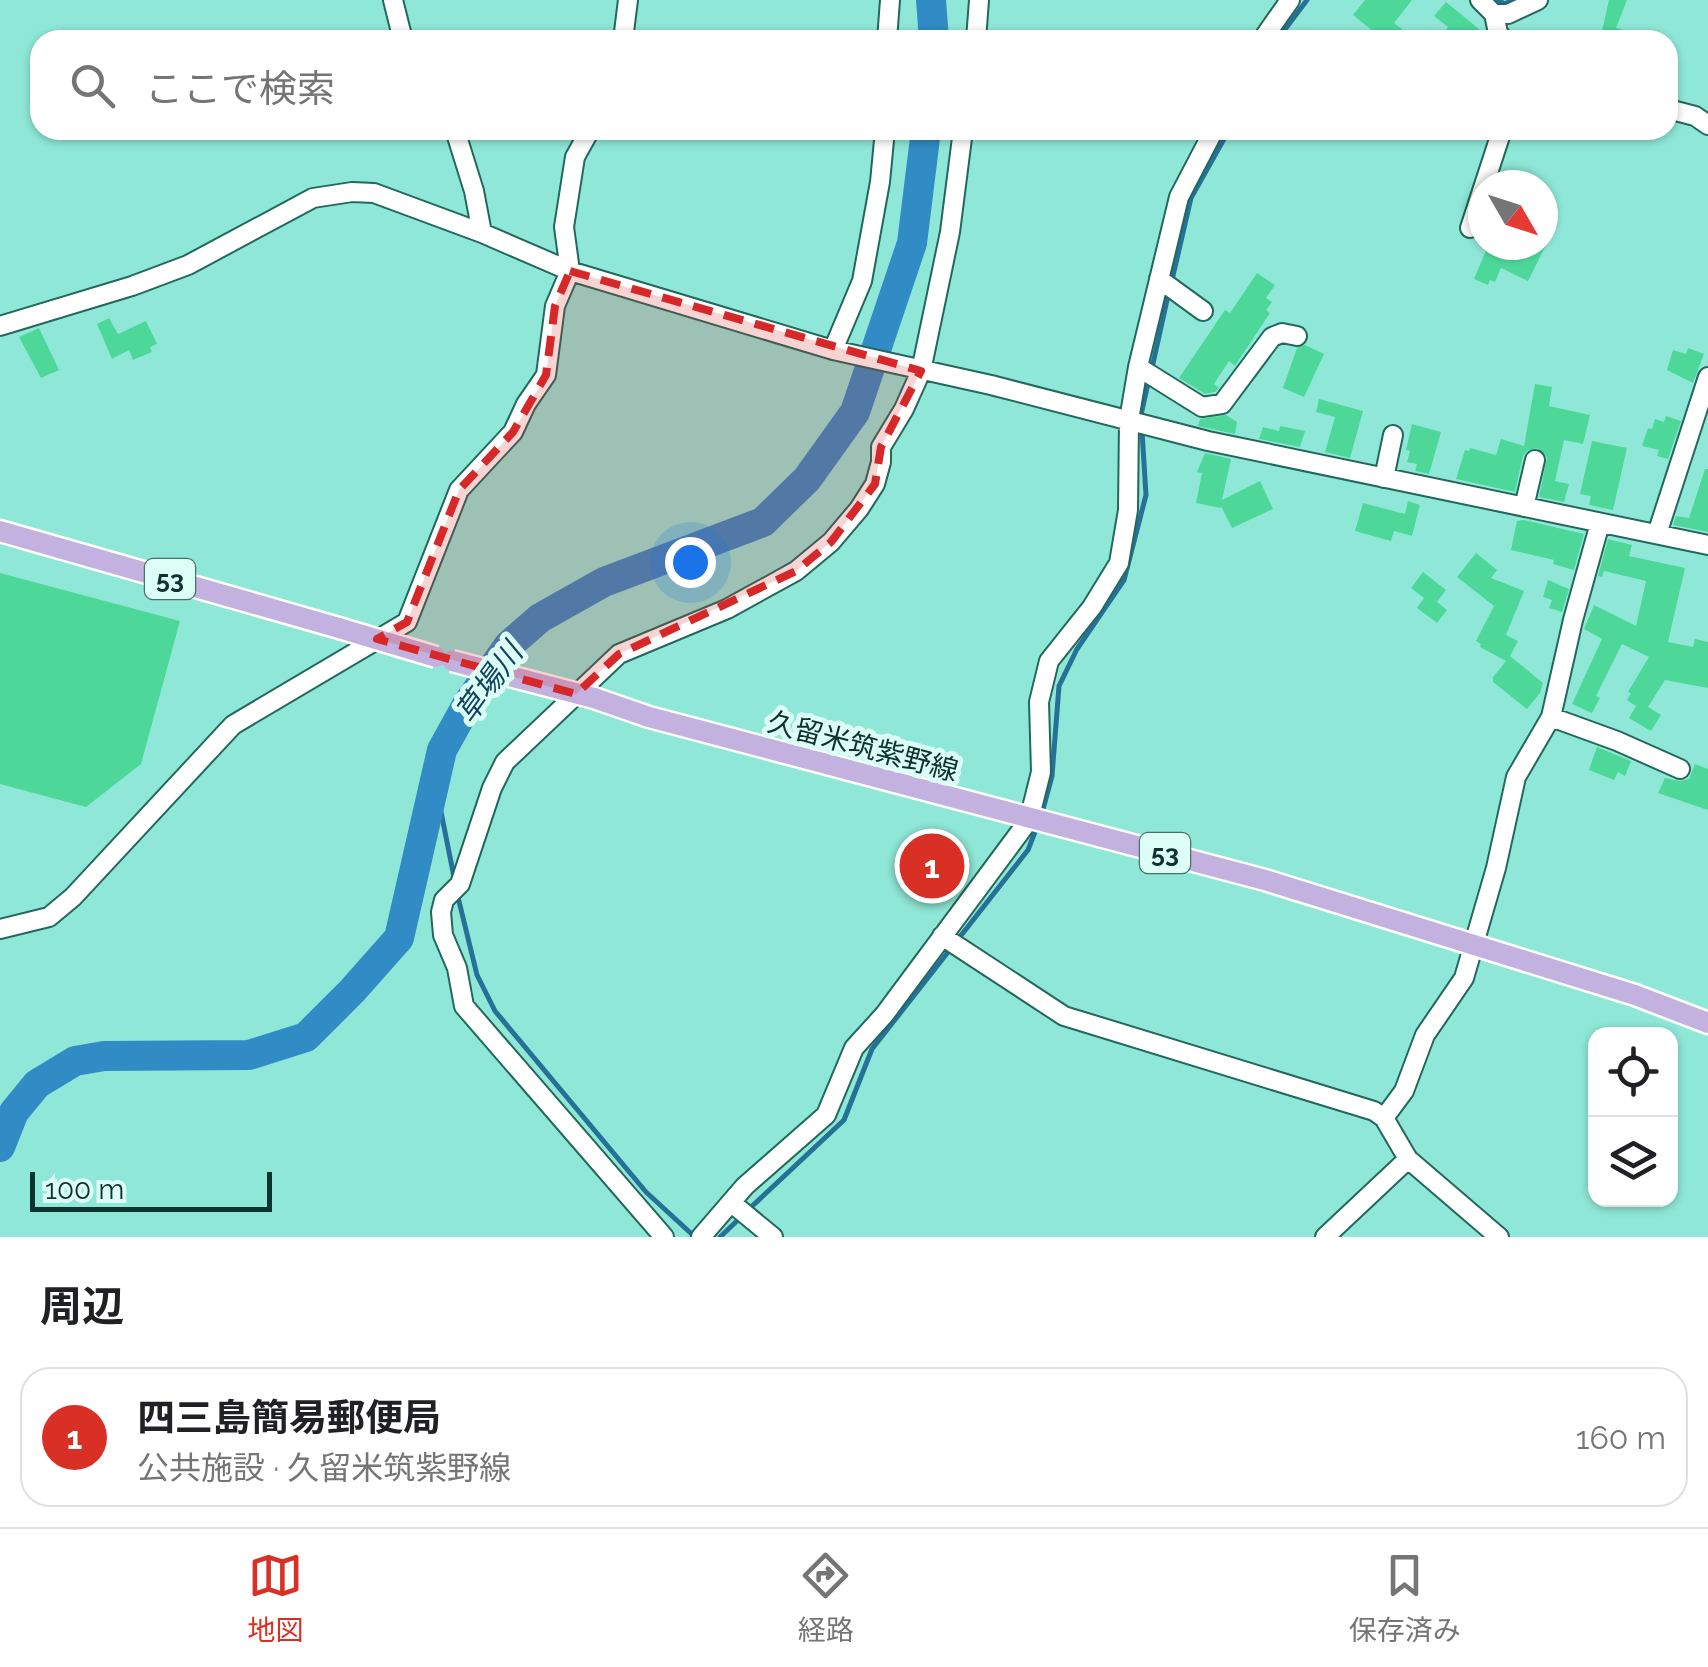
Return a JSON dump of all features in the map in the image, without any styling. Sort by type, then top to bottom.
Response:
[{"type":"main road","name":"久留米筑紫野線","points":[[0,531],[444,659],[594,698],[649,717],[1264,880],[1635,995],[1708,1023]]},
{"type":"street","points":[[393,0],[400,30]]},
{"type":"street","points":[[624,30],[628,0]]},
{"type":"street","points":[[888,30],[890,0]]},
{"type":"street","points":[[977,30],[979,0]]},
{"type":"street","points":[[1269,30],[1290,0]]},
{"type":"street","points":[[1487,7],[1508,14],[1538,0]]},
{"type":"street","points":[[1678,111],[1708,125]]},
{"type":"street","points":[[457,140],[482,232]]},
{"type":"street","points":[[0,929],[49,918],[73,897],[233,725],[408,622],[459,490],[513,432],[546,375],[554,306],[570,271],[564,227],[575,157],[584,140]]},
{"type":"street","points":[[836,351],[862,281],[884,140]]},
{"type":"street","points":[[664,1237],[464,1006],[458,968],[443,936],[444,900],[460,884],[504,762],[587,683],[619,654],[752,597],[796,571],[830,542],[859,509],[875,484],[882,462],[880,447],[904,409],[917,370],[950,232],[963,140]]},
{"type":"street","points":[[701,1237],[746,1186],[826,1115],[854,1048],[884,1015],[1028,820],[1041,772],[1040,702],[1049,661],[1092,607],[1119,563],[1128,510],[1129,420],[1138,367],[1179,197],[1209,140]]},
{"type":"street","points":[[1489,170],[1499,140]]},
{"type":"street","points":[[0,326],[188,265],[313,198],[352,192],[374,194],[482,232],[570,271],[836,351],[991,385],[1208,441],[1708,545]]},
{"type":"street","points":[[1159,280],[1203,312]]},
{"type":"street","points":[[1138,367],[1202,407],[1214,408],[1222,404],[1272,337],[1297,336]]},
{"type":"street","points":[[1657,534],[1708,377]]},
{"type":"street","points":[[1384,478],[1393,435]]},
{"type":"street","points":[[1524,507],[1535,460]]},
{"type":"street","points":[[1384,1118],[1404,1092],[1425,1036],[1464,978],[1496,868],[1516,777],[1551,718],[1600,523]]},
{"type":"street","points":[[1551,718],[1617,741],[1680,770]]},
{"type":"street","points":[[942,936],[1064,1016],[1374,1111],[1384,1118],[1408,1159],[1499,1237]]},
{"type":"street","points":[[1325,1237],[1408,1159]]},
{"type":"street","points":[[733,1204],[773,1237]]},
{"type":"highlighted area","points":[[570,271],[921,371],[881,447],[875,484],[831,542],[796,571],[619,654],[576,694],[377,639],[407,622],[459,490],[513,432],[546,375],[555,306]]},
{"type":"building","points":[[1365,0],[1412,0],[1394,23],[1401,30],[1372,30],[1353,15]]},
{"type":"building","points":[[1609,0],[1627,0],[1616,28],[1624,30],[1602,30]]},
{"type":"building","points":[[1446,2],[1480,30],[1446,30],[1448,27],[1434,16]]},
{"type":"building","points":[[1482,260],[1538,260],[1528,281],[1501,268],[1495,282],[1490,280],[1488,285],[1474,279]]},
{"type":"building","points":[[1257,273],[1275,285],[1266,298],[1272,302],[1266,310],[1270,313],[1235,366],[1229,361],[1214,384],[1219,388],[1205,394],[1179,378],[1225,310],[1230,313]]},
{"type":"building","points":[[109,318],[118,334],[146,321],[157,344],[150,347],[152,352],[133,360],[129,350],[112,359],[97,324]]},
{"type":"building","points":[[39,328],[59,370],[41,378],[19,337]]},
{"type":"building","points":[[1305,345],[1324,354],[1304,397],[1283,388],[1297,348]]},
{"type":"building","points":[[1688,348],[1704,354],[1693,383],[1667,370],[1673,350],[1686,354]]},
{"type":"building","points":[[1535,384],[1552,387],[1549,406],[1590,415],[1583,444],[1564,440],[1555,481],[1569,484],[1564,502],[1539,497],[1547,457],[1537,448],[1523,456],[1515,492],[1456,479],[1465,450],[1496,455],[1501,439],[1524,446]]},
{"type":"building","points":[[1319,399],[1363,411],[1350,458],[1325,452],[1335,417],[1316,412]]},
{"type":"building","points":[[1226,415],[1237,422],[1235,434],[1198,426],[1200,419]]},
{"type":"building","points":[[1666,416],[1681,421],[1668,459],[1657,456],[1659,450],[1642,446],[1655,419],[1664,422]]},
{"type":"building","points":[[1412,424],[1441,432],[1429,474],[1415,471],[1417,464],[1407,462]]},
{"type":"building","points":[[1280,426],[1305,431],[1300,447],[1259,439],[1263,427],[1279,431]]},
{"type":"building","points":[[1592,441],[1627,448],[1613,510],[1589,505],[1591,496],[1580,494]]},
{"type":"building","points":[[1205,453],[1231,459],[1222,500],[1260,481],[1273,509],[1232,528],[1221,506],[1196,503],[1202,473],[1197,472]]},
{"type":"building","points":[[1705,469],[1708,532],[1673,525],[1676,516],[1689,518]]},
{"type":"building","points":[[1408,501],[1420,505],[1412,536],[1394,531],[1391,541],[1355,531],[1363,503],[1405,514]]},
{"type":"building","points":[[1517,521],[1584,534],[1574,570],[1553,564],[1554,560],[1511,550]]},
{"type":"building","points":[[1608,539],[1632,545],[1629,556],[1685,568],[1668,642],[1693,647],[1695,639],[1708,642],[1708,688],[1665,680],[1648,707],[1661,715],[1651,731],[1629,718],[1636,706],[1627,700],[1649,657],[1622,644],[1596,696],[1600,698],[1592,713],[1572,704],[1602,639],[1584,629],[1594,605],[1636,626],[1646,581],[1604,571],[1602,577],[1598,576]]},
{"type":"building","points":[[1476,553],[1497,570],[1491,578],[1524,591],[1506,635],[1518,641],[1510,656],[1543,683],[1527,709],[1493,682],[1506,661],[1476,641],[1494,606],[1457,577]]},
{"type":"building","points":[[1423,572],[1446,590],[1437,602],[1447,610],[1437,623],[1417,608],[1424,598],[1411,588]]},
{"type":"building","points":[[0,573],[180,621],[141,764],[86,807],[0,784]]},
{"type":"building","points":[[1548,580],[1569,589],[1562,612],[1549,608],[1552,600],[1543,597]]},
{"type":"building","points":[[1597,747],[1631,761],[1625,776],[1618,772],[1614,780],[1589,770]]},
{"type":"building","points":[[1695,764],[1708,769],[1708,810],[1658,793],[1665,778],[1689,779]]},
{"type":"waterway","name":"草場川","points":[[931,0],[933,30]]},
{"type":"waterway","points":[[1284,30],[1307,0]]},
{"type":"waterway","points":[[1497,0],[1505,4],[1512,0]]},
{"type":"waterway","name":"草場川","points":[[0,1147],[14,1112],[37,1084],[75,1061],[104,1056],[249,1055],[306,1037],[352,991],[399,938],[442,750],[468,703],[509,645],[540,618],[604,582],[763,522],[807,479],[855,412],[912,243],[925,140]]},
{"type":"waterway","points":[[1172,280],[1191,198],[1223,140]]},
{"type":"waterway","points":[[1152,368],[1169,291]]},
{"type":"waterway","points":[[1042,813],[1052,776],[1059,686],[1077,649],[1124,580],[1146,495],[1141,415],[1149,379]]},
{"type":"waterway","points":[[435,782],[455,882]]},
{"type":"waterway","points":[[748,1210],[844,1120],[872,1049],[1028,850],[1038,824]]},
{"type":"waterway","points":[[457,893],[477,975],[495,1011],[646,1192],[695,1237]]},
{"type":"waterway","points":[[720,1237],[740,1218]]},
{"type":"place","name":"四三島簡易郵便局","points":[[932,866]]}]
